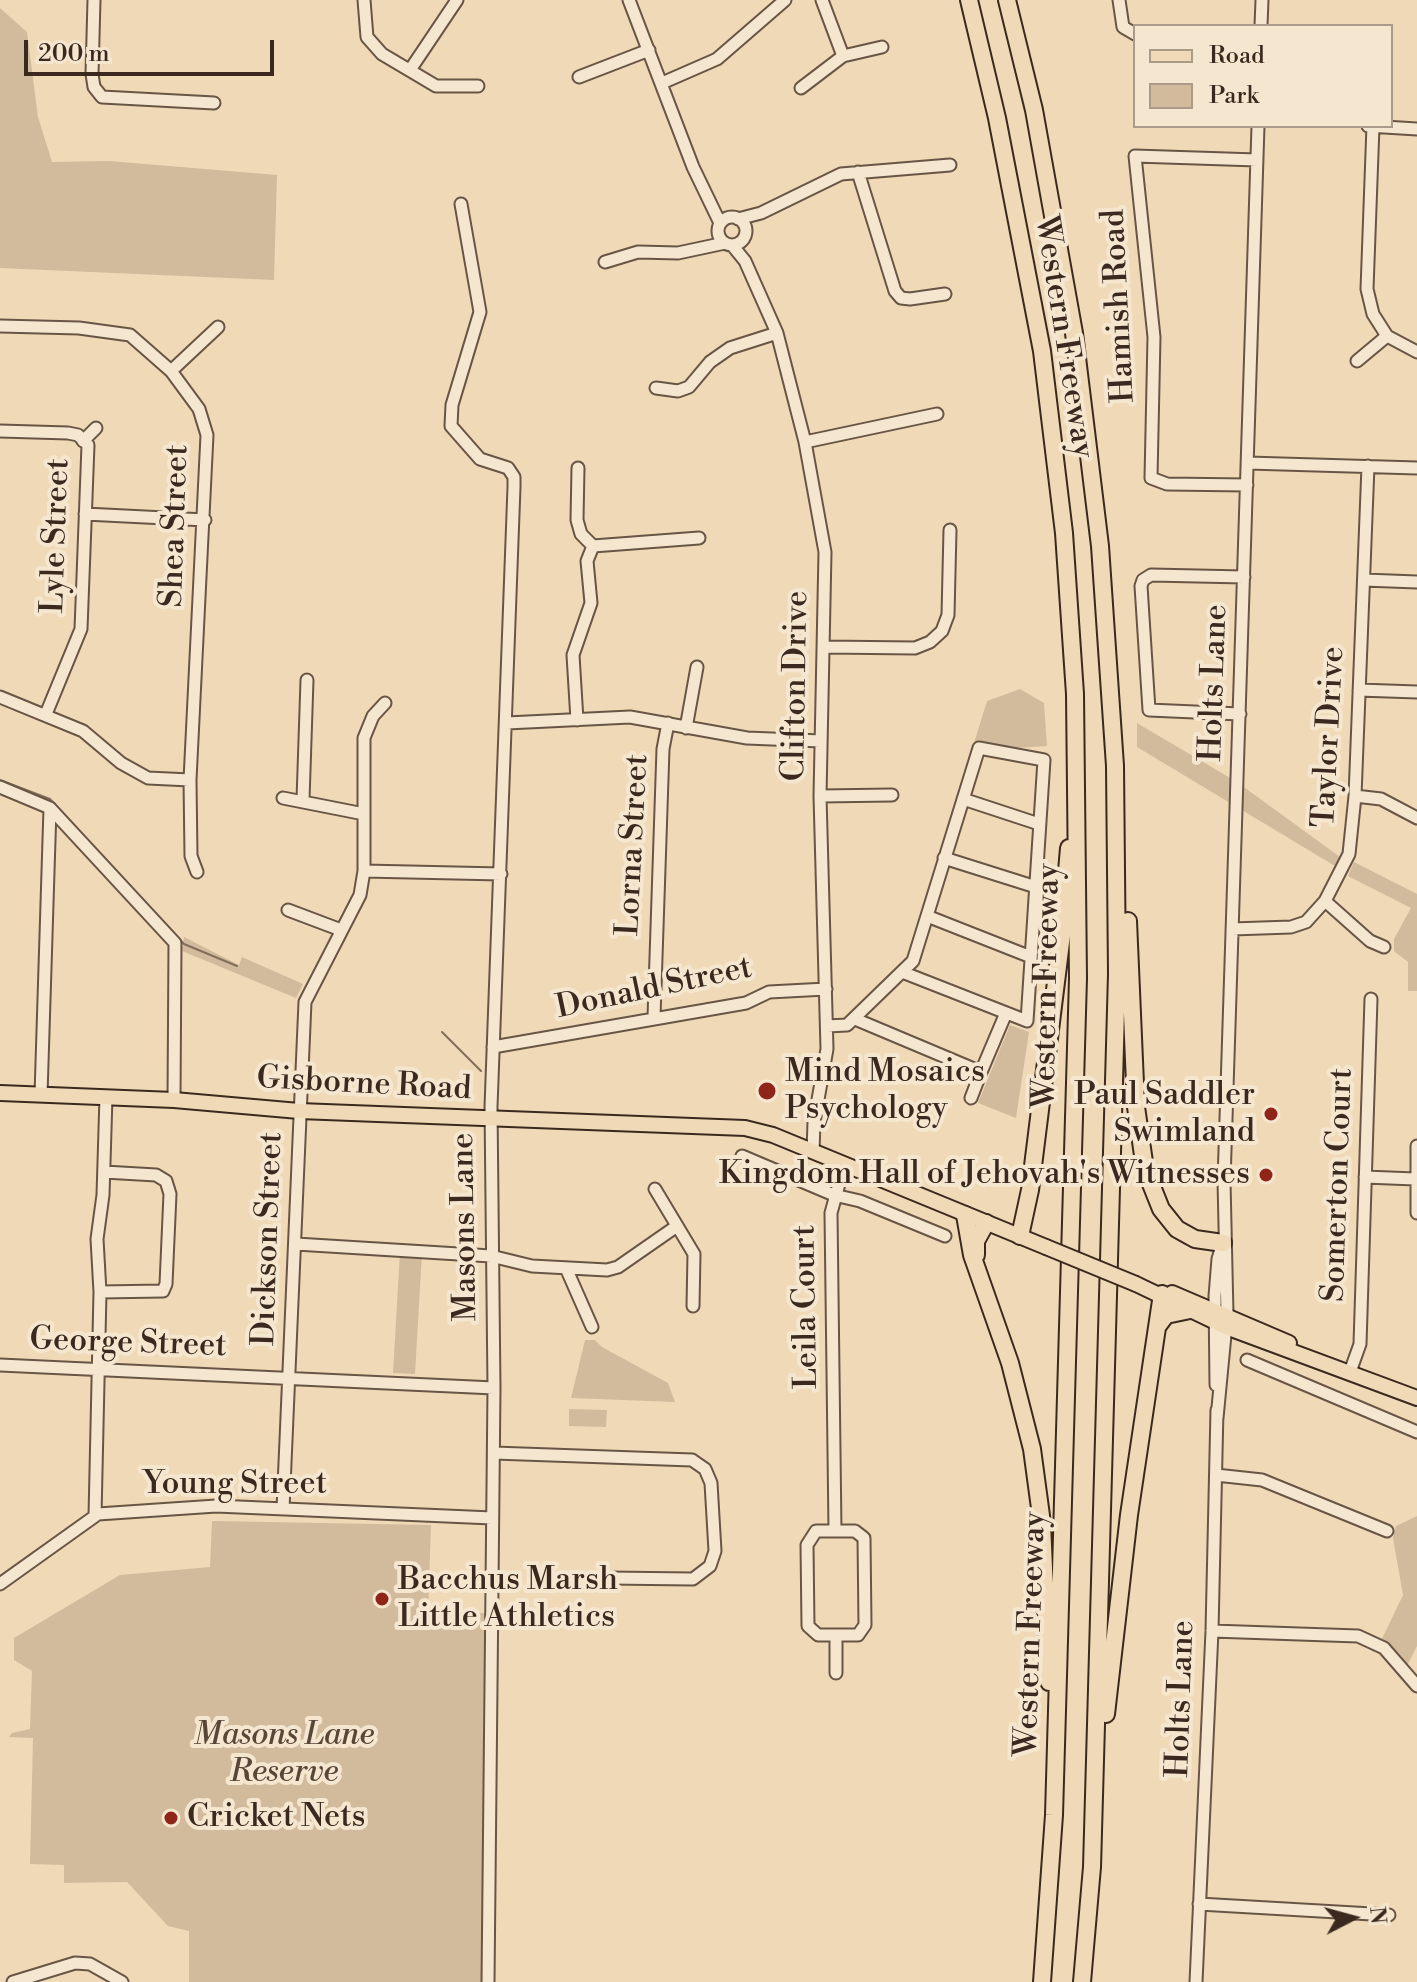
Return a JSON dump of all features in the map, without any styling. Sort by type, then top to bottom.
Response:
[{"type":"highway","points":[[960,0],[997,118]]},
{"type":"highway","name":"Western Freeway","points":[[969,0],[997,118],[1044,364],[1064,533],[1075,694],[1078,978],[1054,1815],[1042,1982]]},
{"type":"highway","name":"Western Freeway","points":[[1007,0],[1034,110],[1082,397],[1100,546],[1115,766],[1117,974],[1092,1867],[1082,1982]]},
{"type":"highway","points":[[1018,0],[1034,110]]},
{"type":"highway","points":[[1020,1236],[1030,1190],[1063,920],[1075,694]]},
{"type":"highway","points":[[1115,766],[1143,1159],[1155,1197],[1168,1220],[1195,1239],[1223,1243]]},
{"type":"highway","points":[[965,1215],[966,1231],[1019,1394],[1036,1472],[1045,1572],[1054,1815]]},
{"type":"highway","points":[[978,1269],[976,1241],[986,1223]]},
{"type":"highway","points":[[1092,1867],[1116,1621],[1163,1294]]},
{"type":"highway","points":[[1156,1328],[1166,1315],[1190,1310]]},
{"type":"main road","name":"Gisborne Road","points":[[0,1093],[174,1100],[299,1111],[491,1120],[726,1125],[935,1203],[1136,1284],[1163,1294],[1173,1293],[1221,1318],[1417,1398]]},
{"type":"main road","name":"Gisborne Road","points":[[1163,1294],[1169,1301],[1190,1310],[1221,1318]]},
{"type":"street","points":[[94,0],[92,74],[94,87],[102,97],[214,103]]},
{"type":"street","points":[[364,0],[367,37],[382,54],[445,88],[478,86]]},
{"type":"street","points":[[410,70],[457,0]]},
{"type":"street","points":[[629,0],[693,167],[712,204],[737,239]]},
{"type":"street","points":[[662,83],[717,59],[785,0]]},
{"type":"street","points":[[822,0],[843,56]]},
{"type":"street","points":[[1119,0],[1123,27],[1133,33]]},
{"type":"street","points":[[1261,24],[1262,0]]},
{"type":"street","points":[[801,88],[843,56],[882,47]]},
{"type":"street","points":[[579,77],[649,50]]},
{"type":"street","points":[[1393,127],[1417,129]]},
{"type":"street","name":"Holts Lane","points":[[1196,1982],[1212,1631],[1221,1318],[1227,1259],[1223,1243],[1258,128]]},
{"type":"street","points":[[1370,128],[1367,289],[1373,314],[1387,336],[1417,352]]},
{"type":"street","name":"Hamish Road","points":[[1247,485],[1167,484],[1151,478],[1154,337],[1135,156],[1257,160]]},
{"type":"street","points":[[700,248],[727,222],[761,213],[841,174],[950,165]]},
{"type":"street","points":[[858,172],[895,291],[901,298],[910,299],[945,294]]},
{"type":"street","name":"Masons Lane","points":[[461,204],[480,312],[452,405],[451,426],[480,459],[512,472],[507,723],[491,1120],[494,1453],[488,1982]]},
{"type":"street","points":[[605,262],[638,252],[678,253],[737,239],[761,213]]},
{"type":"street","points":[[727,222],[737,239]]},
{"type":"street","name":"Clifton Drive","points":[[737,239],[777,333],[805,442],[825,552],[820,796],[827,1026],[824,1079],[806,1154]]},
{"type":"street","name":"Shea Street","points":[[0,326],[79,328],[130,335],[171,371],[199,409],[207,435],[190,780],[191,856],[197,872]]},
{"type":"street","points":[[171,371],[218,327]]},
{"type":"street","points":[[656,388],[678,391],[689,387],[710,362],[730,348],[777,333]]},
{"type":"street","points":[[1357,361],[1387,336]]},
{"type":"street","points":[[805,442],[937,414]]},
{"type":"street","points":[[83,441],[96,428]]},
{"type":"street","name":"Lyle Street","points":[[0,431],[68,433],[88,445],[81,629],[46,714]]},
{"type":"street","points":[[1248,463],[1417,468]]},
{"type":"street","name":"Taylor Drive","points":[[1232,929],[1291,927],[1306,922],[1325,901],[1349,854],[1355,796],[1368,466]]},
{"type":"street","points":[[578,468],[577,520],[581,534],[593,546],[699,538]]},
{"type":"street","points":[[85,514],[205,520]]},
{"type":"street","points":[[825,647],[915,648],[930,642],[942,631],[948,615],[950,530]]},
{"type":"street","points":[[577,720],[573,655],[591,603],[587,561],[593,546]]},
{"type":"street","points":[[1240,714],[1149,710],[1141,586],[1143,580],[1151,575],[1244,577]]},
{"type":"street","points":[[1364,580],[1417,582]]},
{"type":"street","points":[[686,728],[697,667]]},
{"type":"street","points":[[303,800],[307,680]]},
{"type":"street","points":[[1359,690],[1417,692]]},
{"type":"street","points":[[0,697],[83,731],[121,763],[148,778],[190,780]]},
{"type":"street","name":"Dickson Street","points":[[283,1509],[305,1002],[360,895],[364,871],[364,738],[373,716],[385,703]]},
{"type":"street","points":[[507,723],[630,717],[747,738],[821,741]]},
{"type":"street","name":"Lorna Street","points":[[654,1017],[663,749],[668,723]]},
{"type":"street","points":[[827,1026],[847,1025],[855,1019],[902,972],[913,961],[979,748],[1044,760],[1027,1021],[902,972]]},
{"type":"street","points":[[0,787],[50,808],[175,943],[174,1100]]},
{"type":"street","points":[[820,796],[892,795]]},
{"type":"street","points":[[1355,796],[1381,799],[1417,818]]},
{"type":"street","points":[[283,798],[364,814]]},
{"type":"street","points":[[963,799],[1039,824]]},
{"type":"street","points":[[41,1095],[50,808]]},
{"type":"street","points":[[944,858],[1036,887]]},
{"type":"street","points":[[364,871],[501,874]]},
{"type":"street","points":[[1325,901],[1370,941],[1384,947]]},
{"type":"street","points":[[288,910],[341,930]]},
{"type":"street","points":[[927,916],[1031,957]]},
{"type":"street","name":"Donald Street","points":[[493,1047],[746,1003],[769,992],[826,989]]},
{"type":"street","name":"Somerton Court","points":[[1350,1372],[1360,1344],[1371,999]]},
{"type":"street","points":[[971,1098],[1006,1013]]},
{"type":"street","points":[[855,1019],[981,1072]]},
{"type":"street","points":[[95,1516],[100,1292],[97,1239],[104,1172],[106,1097]]},
{"type":"street","points":[[1417,1146],[1417,1213]]},
{"type":"street","name":"Leila Court","points":[[742,1156],[834,1195],[860,1201],[945,1236]]},
{"type":"street","name":"Leila Court","points":[[835,1530],[831,1213],[843,1169]]},
{"type":"street","points":[[100,1292],[163,1291],[166,1284],[170,1194],[166,1181],[156,1175],[104,1172]]},
{"type":"street","points":[[1365,1177],[1415,1179]]},
{"type":"street","points":[[655,1189],[694,1254],[693,1306]]},
{"type":"street","points":[[296,1244],[491,1256],[532,1266],[607,1270],[618,1267],[677,1226]]},
{"type":"street","points":[[566,1268],[592,1327]]},
{"type":"street","points":[[1247,1360],[1417,1432]]},
{"type":"street","name":"George Street","points":[[0,1365],[290,1376],[494,1388]]},
{"type":"street","points":[[494,1453],[692,1460],[705,1469],[712,1497],[715,1551],[710,1566],[693,1579],[608,1578]]},
{"type":"street","points":[[1216,1475],[1262,1480],[1387,1531]]},
{"type":"street","name":"Young Street","points":[[0,1584],[95,1516],[177,1507],[492,1518]]},
{"type":"street","points":[[816,1531],[858,1531],[865,1544],[864,1628],[858,1635],[836,1636],[815,1635],[807,1624],[808,1538],[816,1531]]},
{"type":"street","points":[[1212,1631],[1358,1636],[1384,1648],[1417,1686]]},
{"type":"street","points":[[836,1636],[836,1673]]},
{"type":"street","points":[[1199,1904],[1389,1915]]},
{"type":"street","points":[[13,1982],[75,1963],[90,1964],[122,1982]]},
{"type":"green space","points":[[0,8],[27,32],[38,117],[52,162],[109,161],[277,175],[274,280],[0,268]]},
{"type":"green space","points":[[1020,689],[1044,703],[1047,746],[1016,748],[974,743],[987,701]]},
{"type":"green space","points":[[1137,723],[1237,782],[1340,857],[1335,866],[1137,747]]},
{"type":"green space","points":[[1354,862],[1417,894],[1417,991],[1408,991],[1408,962],[1394,951],[1394,939],[1411,908],[1348,876]]},
{"type":"green space","points":[[184,937],[239,965],[242,957],[303,984],[296,998],[182,951]]},
{"type":"green space","points":[[1010,1025],[1029,1032],[1016,1118],[978,1103]]},
{"type":"green space","points":[[400,1252],[422,1253],[415,1374],[393,1373]]},
{"type":"green space","points":[[585,1340],[595,1340],[602,1347],[668,1383],[675,1402],[571,1398]]},
{"type":"green space","points":[[569,1409],[607,1410],[606,1427],[569,1426]]},
{"type":"green space","points":[[1417,1516],[1417,1646],[1407,1666],[1381,1641],[1403,1595],[1393,1538],[1396,1526]]},
{"type":"green space","name":"Masons Lane Reserve","points":[[212,1521],[431,1525],[428,1613],[486,1613],[485,1982],[189,1982],[189,1931],[168,1926],[127,1882],[64,1883],[64,1865],[30,1864],[33,1738],[9,1737],[12,1733],[30,1729],[32,1671],[14,1660],[14,1638],[120,1575],[210,1567]]},
{"type":"waterway","points":[[0,780],[50,799],[184,944],[237,966]]},
{"type":"waterway","points":[[442,1032],[481,1071]]},
{"type":"place","name":"Mind Mosaics Psychology","points":[[767,1091]]},
{"type":"place","name":"Paul Saddler Swimland","points":[[1271,1114]]},
{"type":"place","name":"Kingdom Hall of Jehovah's Witnesses","points":[[1266,1175]]},
{"type":"place","name":"Bacchus Marsh Little Athletics","points":[[382,1599]]},
{"type":"place","name":"Cricket Nets","points":[[171,1818]]}]
